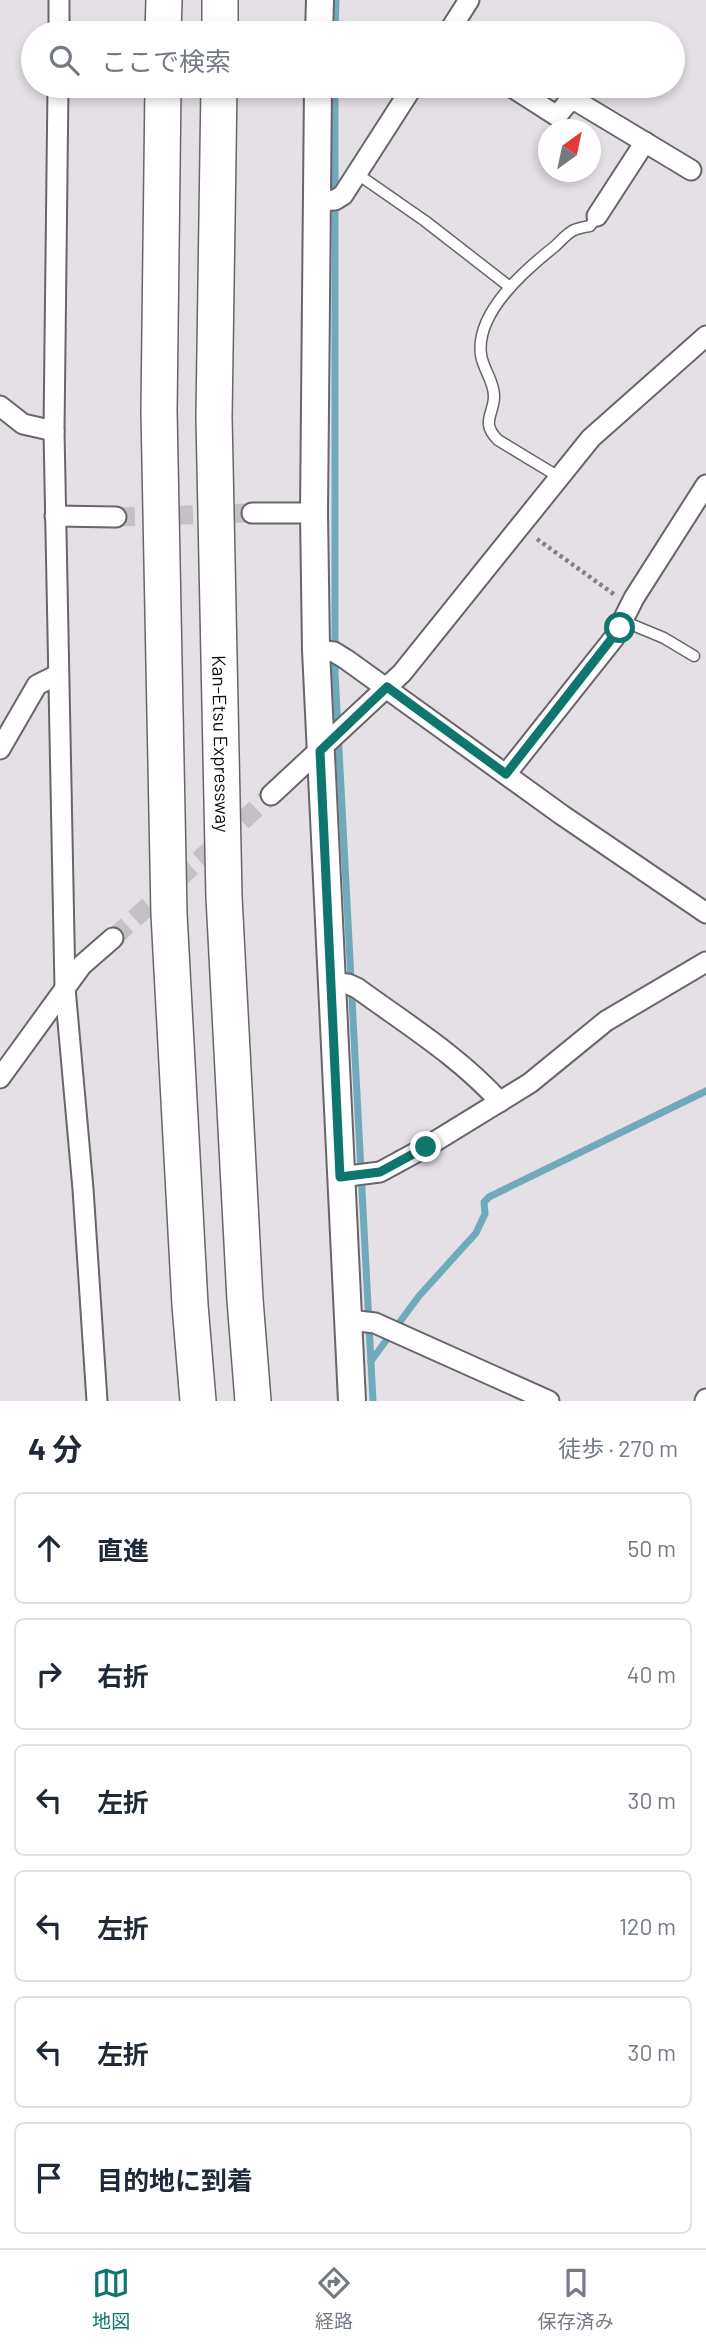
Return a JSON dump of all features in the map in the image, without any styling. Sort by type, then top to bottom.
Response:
[{"type":"highway","points":[[163,21],[164,0]]},
{"type":"highway","points":[[220,0],[220,21]]},
{"type":"highway","points":[[163,98],[159,411],[169,914],[190,1305],[198,1401]]},
{"type":"highway","name":"Kan-Etsu Expressway","points":[[219,98],[214,417],[224,897],[245,1300],[253,1401]]},
{"type":"street","points":[[59,0],[59,21]]},
{"type":"street","points":[[319,21],[320,0]]},
{"type":"street","points":[[456,21],[469,0]]},
{"type":"street","points":[[58,98],[54,432],[65,988],[83,1189],[97,1401]]},
{"type":"street","points":[[318,98],[314,513],[316,650],[346,1322],[352,1401]]},
{"type":"street","points":[[316,201],[335,200],[343,195],[406,98]]},
{"type":"street","points":[[529,98],[557,116],[569,102],[578,102],[691,170]]},
{"type":"street","points":[[597,216],[645,142]]},
{"type":"street","points":[[271,795],[402,673],[591,438],[706,336]]},
{"type":"street","points":[[0,406],[23,424],[54,432]]},
{"type":"street","points":[[506,774],[614,638],[706,485]]},
{"type":"street","points":[[252,513],[314,513]]},
{"type":"street","points":[[55,516],[116,517]]},
{"type":"street","points":[[316,650],[338,654],[387,687],[506,774],[706,913]]},
{"type":"street","points":[[0,749],[37,685],[57,676]]},
{"type":"street","points":[[0,1077],[82,965],[113,938]]},
{"type":"street","points":[[340,1177],[380,1172],[500,1102],[530,1083],[606,1021],[706,962]]},
{"type":"street","points":[[332,983],[348,984],[357,988],[432,1042],[500,1102]]},
{"type":"street","points":[[346,1322],[375,1323],[549,1401]]},
{"type":"lane","points":[[356,173],[425,220],[510,286]]},
{"type":"lane","points":[[559,477],[491,433],[488,420],[494,396],[481,354],[482,341],[486,324],[510,286],[574,230],[590,226],[597,216]]},
{"type":"lane","points":[[627,613],[694,656]]},
{"type":"path","points":[[519,527],[627,613]]},
{"type":"waterway","points":[[335,21],[336,0]]},
{"type":"waterway","points":[[335,98],[335,673],[373,1401]]},
{"type":"waterway","points":[[371,1361],[419,1296],[476,1233],[485,1214],[484,1202],[489,1197],[706,1091]]},
{"type":"tunnel","points":[[116,517],[252,513]]},
{"type":"tunnel","points":[[113,938],[271,795]]},
{"type":"route","points":[[426,1147],[380,1172],[340,1177],[320,751],[387,687],[506,774],[620,628]]}]
